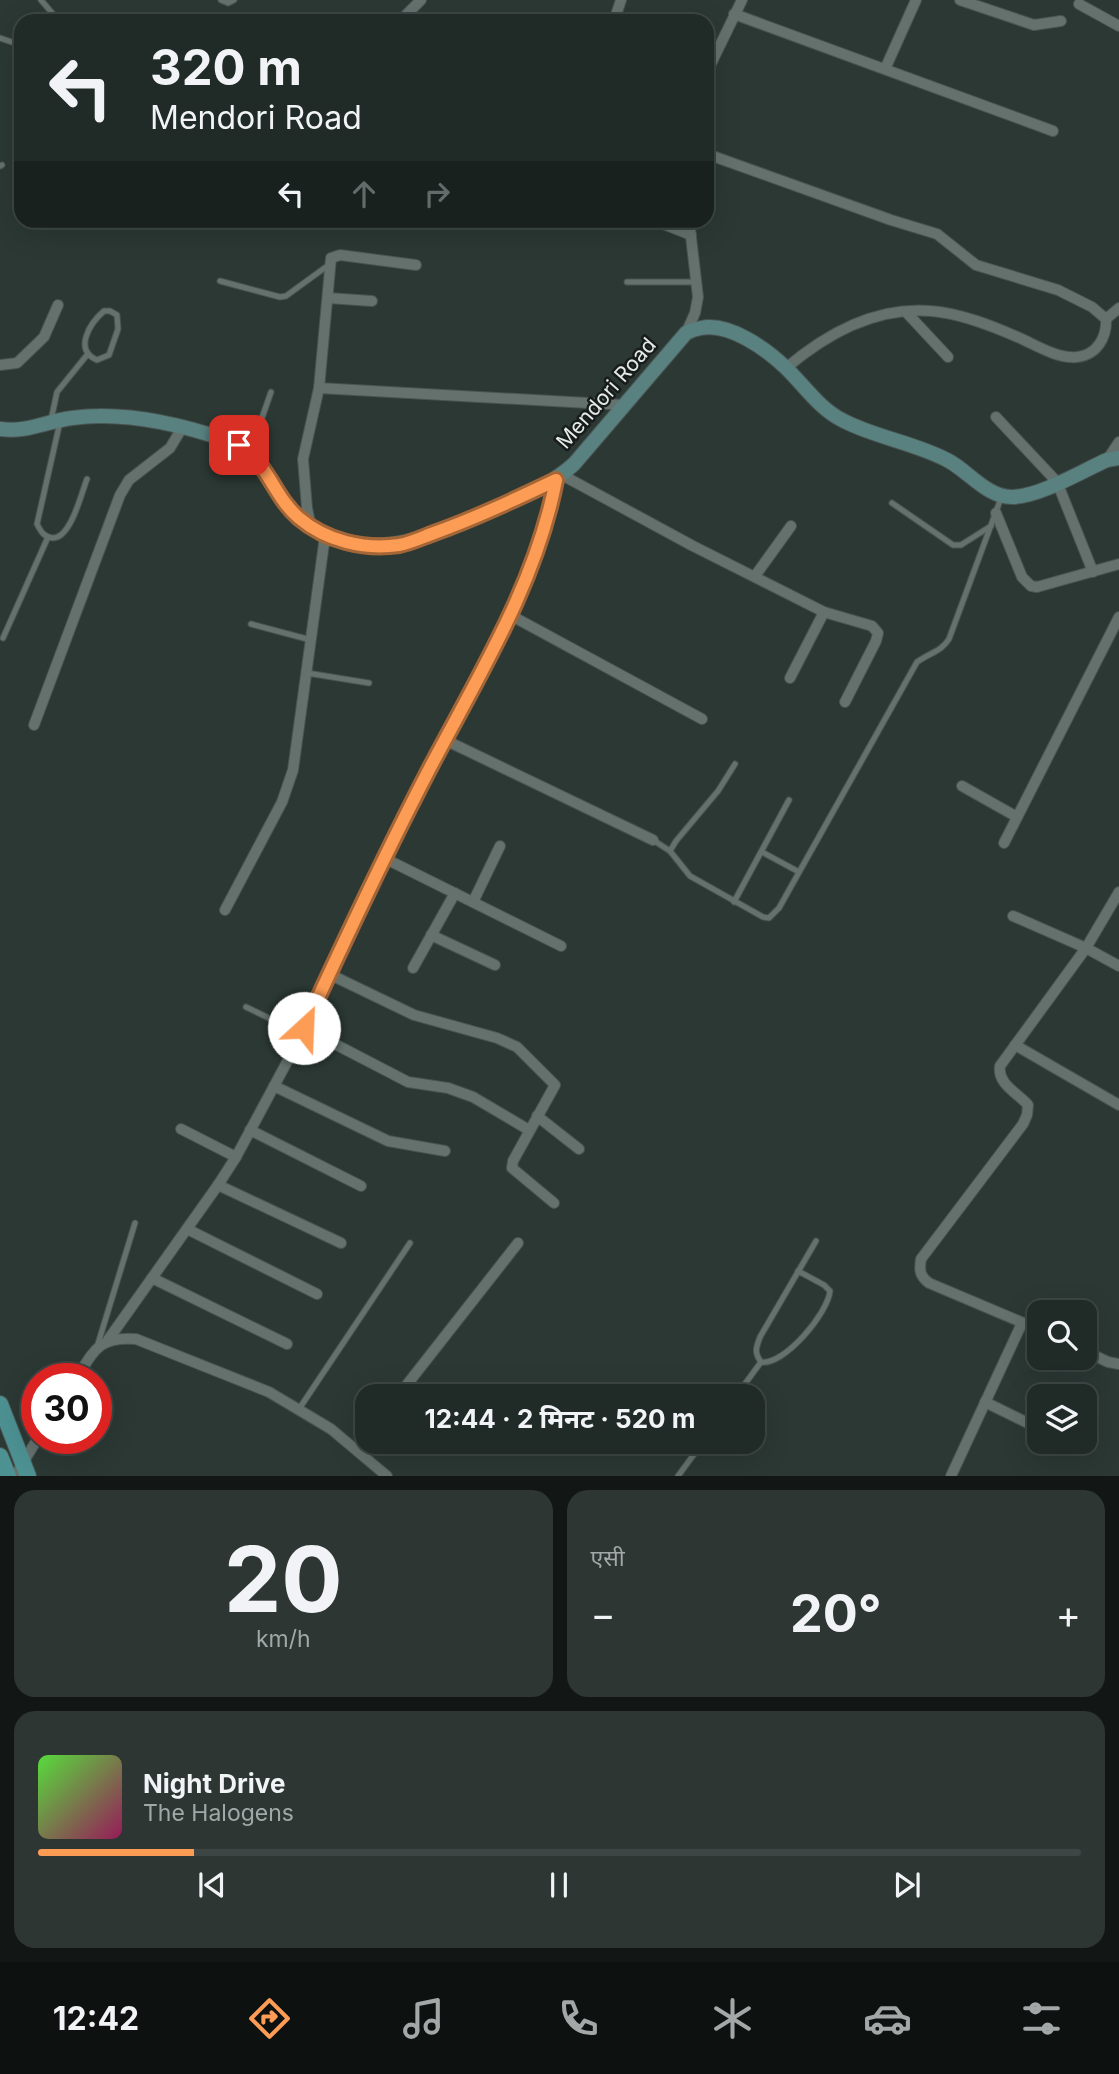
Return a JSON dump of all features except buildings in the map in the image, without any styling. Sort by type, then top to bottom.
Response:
[{"type":"main road","name":"Mendori Road","points":[[0,429],[17,432],[72,418],[110,417],[149,420],[229,441],[250,452],[267,471],[284,502],[311,528],[325,536],[364,546],[401,545],[465,522],[559,477],[574,464],[686,333],[701,327],[730,331],[769,354],[786,368],[810,395],[842,421],[948,461],[992,492],[1002,495]]},
{"type":"main road","points":[[1002,495],[1010,498],[1030,494],[1113,459]]},
{"type":"main road","points":[[0,1404],[22,1471]]},
{"type":"main road","points":[[0,1456],[8,1475]]},
{"type":"street","points":[[407,14],[421,0]]},
{"type":"street","points":[[714,43],[742,0]]},
{"type":"street","points":[[886,69],[916,0]]},
{"type":"street","points":[[960,0],[1034,25],[1060,21]]},
{"type":"street","points":[[1079,4],[1119,26]]},
{"type":"street","points":[[734,14],[1053,131]]},
{"type":"street","points":[[714,157],[937,234],[976,265],[1058,290],[1092,307],[1106,319],[1107,330],[1100,345],[1089,354],[1076,357],[1056,354],[960,317],[931,311],[873,317],[841,329],[812,346],[786,368]]},
{"type":"street","points":[[673,228],[691,235]]},
{"type":"street","points":[[686,333],[695,313],[697,282],[690,228]]},
{"type":"street","points":[[311,528],[303,459],[319,387],[331,258],[340,255],[416,265]]},
{"type":"street","points":[[328,298],[372,301]]},
{"type":"street","points":[[0,365],[17,363],[44,337],[58,305]]},
{"type":"street","points":[[1106,319],[1119,308]]},
{"type":"street","points":[[906,312],[948,358]]},
{"type":"street","points":[[319,387],[624,405]]},
{"type":"street","points":[[996,417],[1057,482],[1093,572]]},
{"type":"street","points":[[34,725],[120,495],[129,480],[170,448],[182,428]]},
{"type":"street","points":[[1113,459],[1119,442]]},
{"type":"street","points":[[86,1363],[97,1347],[108,1340],[218,1185],[274,1086],[303,1031],[384,858],[510,615],[541,541],[559,477],[824,612],[872,626],[878,633],[876,641],[845,702]]},
{"type":"street","points":[[996,513],[1022,577],[1031,586],[1037,587],[1119,564]]},
{"type":"street","points":[[755,576],[792,526]]},
{"type":"street","points":[[225,910],[289,785],[325,536]]},
{"type":"street","points":[[790,678],[824,612]]},
{"type":"street","points":[[510,615],[702,719]]},
{"type":"street","points":[[1003,843],[1119,617]]},
{"type":"street","points":[[445,740],[653,840]]},
{"type":"street","points":[[962,786],[1017,817]]},
{"type":"street","points":[[474,902],[500,846]]},
{"type":"street","points":[[384,858],[561,946]]},
{"type":"street","points":[[1027,1325],[929,1283],[922,1277],[919,1269],[921,1259],[1023,1124],[1028,1105],[1003,1082],[999,1074],[1000,1066],[1086,948],[1119,892]]},
{"type":"street","points":[[413,968],[455,893]]},
{"type":"street","points":[[1013,916],[1086,948],[1119,966]]},
{"type":"street","points":[[431,936],[495,965]]},
{"type":"street","points":[[329,974],[414,1015],[497,1038],[517,1047],[555,1085],[529,1130],[512,1168],[554,1203]]},
{"type":"street","points":[[303,1031],[408,1082],[448,1088],[473,1097],[529,1130]]},
{"type":"street","points":[[1015,1045],[1119,1105]]},
{"type":"street","points":[[274,1086],[388,1141],[445,1151]]},
{"type":"street","points":[[537,1116],[579,1149]]},
{"type":"street","points":[[181,1129],[236,1157]]},
{"type":"street","points":[[250,1130],[361,1186]]},
{"type":"street","points":[[218,1185],[341,1242]]},
{"type":"street","points":[[187,1229],[317,1294]]},
{"type":"street","points":[[407,1384],[518,1242]]},
{"type":"street","points":[[152,1278],[286,1344]]},
{"type":"street","points":[[951,1475],[1022,1323]]},
{"type":"street","points":[[108,1340],[136,1339],[269,1392],[331,1429],[355,1448]]},
{"type":"street","points":[[1097,1357],[1119,1364]]},
{"type":"street","points":[[985,1402],[1027,1423]]},
{"type":"street","points":[[22,1471],[30,1454]]},
{"type":"street","points":[[362,1454],[387,1475]]},
{"type":"lane","points":[[41,0],[53,14]]},
{"type":"lane","points":[[221,0],[228,3],[234,0]]},
{"type":"lane","points":[[220,281],[280,297],[286,296],[330,264]]},
{"type":"lane","points":[[627,282],[697,282]]},
{"type":"lane","points":[[104,311],[117,315],[118,329],[109,355],[97,360],[87,355],[84,349],[85,340],[98,315],[104,311]]},
{"type":"lane","points":[[87,355],[57,392],[55,422],[37,524],[41,532],[48,537],[57,538],[66,533],[87,479]]},
{"type":"lane","points":[[250,452],[271,392]]},
{"type":"lane","points":[[653,840],[670,851],[690,876],[763,918],[769,918],[776,913],[918,662],[944,647],[949,639],[1002,495]]},
{"type":"lane","points":[[892,502],[953,545],[961,545],[991,526]]},
{"type":"lane","points":[[3,638],[48,537]]},
{"type":"lane","points":[[251,624],[311,640]]},
{"type":"lane","points":[[307,673],[369,683]]},
{"type":"lane","points":[[670,851],[718,792],[735,764]]},
{"type":"lane","points":[[734,902],[789,800]]},
{"type":"lane","points":[[762,852],[799,872]]},
{"type":"lane","points":[[246,1007],[303,1031]]},
{"type":"lane","points":[[97,1347],[135,1223]]},
{"type":"lane","points":[[761,1362],[755,1349],[760,1337],[816,1241]]},
{"type":"lane","points":[[299,1409],[410,1242]]},
{"type":"lane","points":[[761,1362],[774,1362],[785,1353],[818,1320],[825,1309],[830,1291],[798,1271]]},
{"type":"lane","points":[[745,1384],[761,1362]]},
{"type":"lane","points":[[678,1475],[694,1454]]},
{"type":"route","points":[[239,445],[258,460],[284,502],[311,528],[325,536],[364,546],[401,545],[465,522],[556,480],[550,514],[518,600],[396,834],[304,1028]]}]
